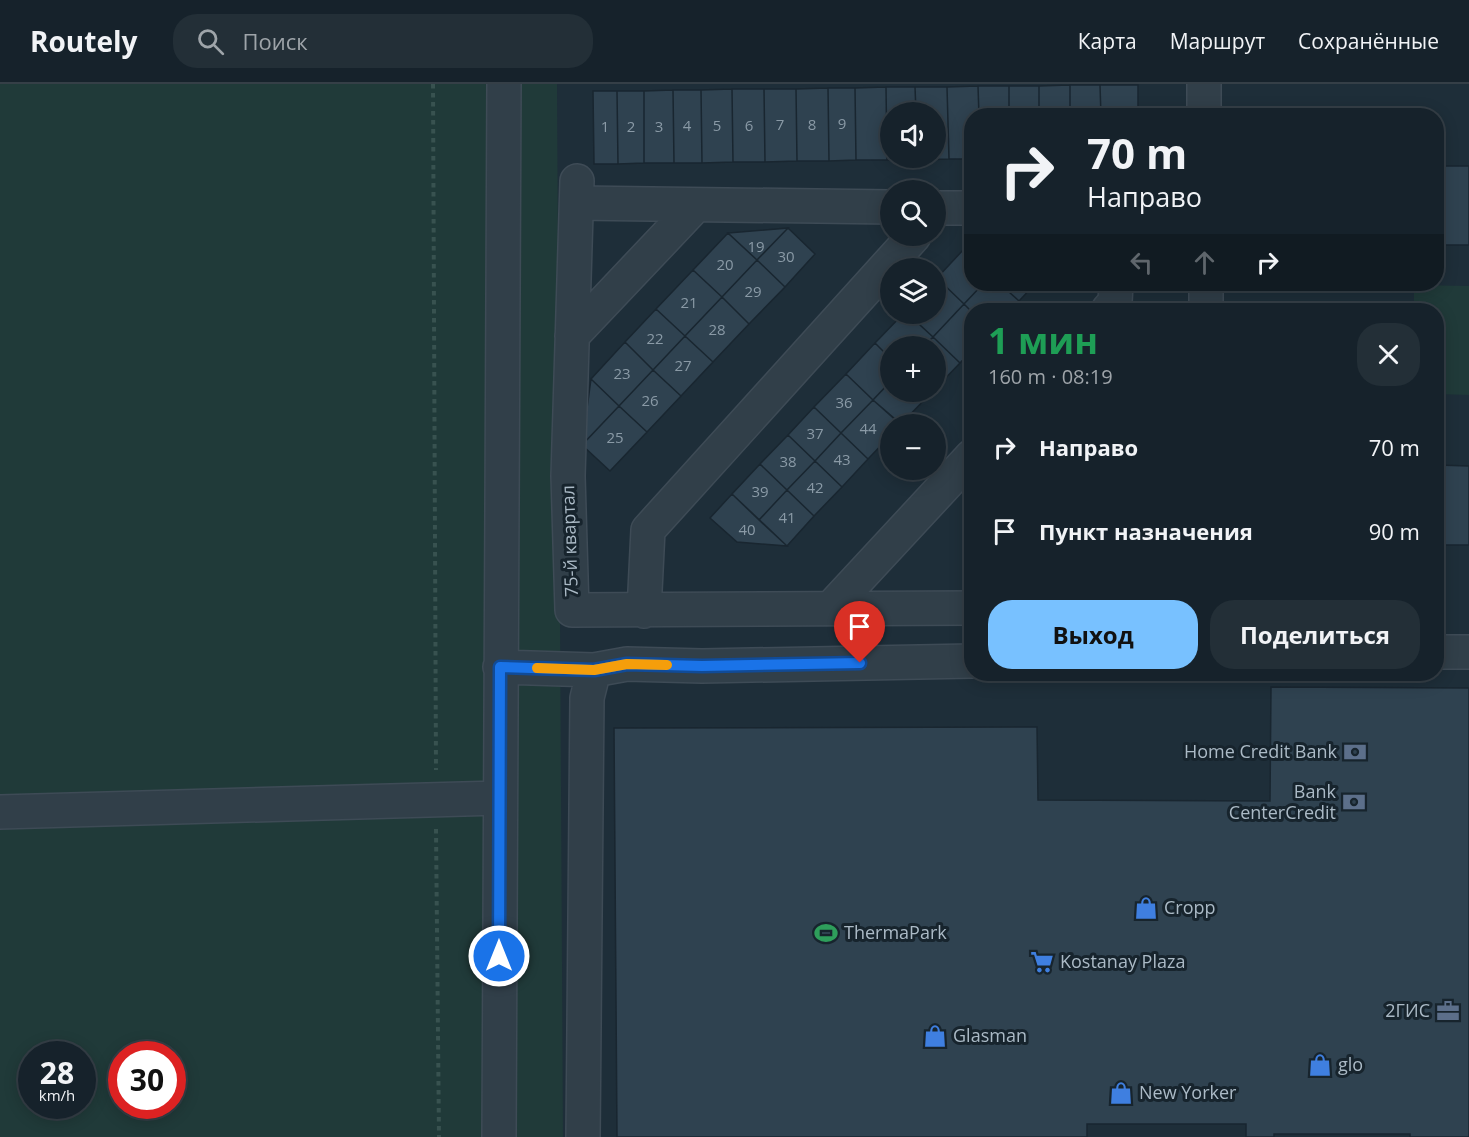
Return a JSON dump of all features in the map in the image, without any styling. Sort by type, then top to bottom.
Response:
[{"type":"street","points":[[499,1137],[504,84]]},
{"type":"street","points":[[1204,84],[1204,108]]},
{"type":"street","name":"75-й квартал","points":[[696,205],[577,192],[568,476],[572,610],[964,608]]},
{"type":"street","points":[[572,336],[696,205],[880,207]]},
{"type":"street","points":[[946,209],[964,208]]},
{"type":"street","points":[[644,611],[648,530],[905,246]]},
{"type":"street","points":[[831,608],[964,465]]},
{"type":"street","points":[[1444,652],[1469,651]]},
{"type":"street","points":[[500,667],[594,670],[627,664],[702,666],[964,661]]},
{"type":"street","points":[[583,1137],[587,698],[594,670]]},
{"type":"street","points":[[0,812],[499,798]]},
{"type":"path","points":[[433,84],[439,1137]]},
{"type":"green space","points":[[0,84],[557,84],[563,1137],[0,1137]]},
{"type":"green space","points":[[1444,286],[1469,286],[1469,395],[1444,394],[1444,303],[1414,303],[1414,291],[1444,291]]},
{"type":"building","points":[[1070,85],[1100,85],[1101,108],[1070,108]]},
{"type":"building","points":[[1070,85],[1070,108],[1039,108],[1039,86]]},
{"type":"building","points":[[1100,85],[1138,85],[1138,108],[1101,108]]},
{"type":"building","points":[[978,86],[1009,86],[1009,108],[979,108]]},
{"type":"building","points":[[978,86],[979,108],[964,108],[964,159],[949,159],[947,87]]},
{"type":"building","points":[[1009,86],[1039,86],[1039,108],[1009,108]]},
{"type":"building","points":[[886,87],[915,87],[916,102],[886,102]]},
{"type":"building","points":[[886,87],[886,102],[880,102],[880,160],[856,160],[855,88]]},
{"type":"building","points":[[915,87],[947,87],[949,159],[946,159],[946,102],[916,102]]},
{"type":"building","points":[[828,88],[855,88],[856,160],[829,161]]},
{"type":"building","points":[[828,88],[829,161],[797,161],[796,89]]},
{"type":"building","points":[[732,89],[764,89],[765,162],[733,162]]},
{"type":"building","points":[[732,89],[733,162],[702,163],[701,90]]},
{"type":"building","points":[[764,89],[796,89],[797,161],[765,162]]},
{"type":"building","points":[[673,90],[701,90],[702,163],[674,163]]},
{"type":"building","points":[[673,90],[674,163],[644,163],[644,91]]},
{"type":"building","points":[[593,91],[617,91],[618,164],[594,164]]},
{"type":"building","points":[[617,91],[644,91],[644,163],[618,164]]},
{"type":"building","points":[[1444,166],[1469,166],[1469,245],[1444,245]]},
{"type":"building","points":[[788,228],[757,260],[728,233]]},
{"type":"building","points":[[788,228],[815,254],[785,287],[757,260]]},
{"type":"building","points":[[728,233],[757,260],[722,297],[693,270]]},
{"type":"building","points":[[964,249],[964,291],[976,291],[964,304],[946,287],[946,268]]},
{"type":"building","points":[[757,260],[785,287],[749,324],[722,297]]},
{"type":"building","points":[[693,270],[722,297],[685,336],[656,309]]},
{"type":"building","points":[[946,287],[964,304],[946,323]]},
{"type":"building","points":[[976,291],[1008,291],[1019,301],[1017,303],[965,303]]},
{"type":"building","points":[[1008,291],[1028,291],[1019,301]]},
{"type":"building","points":[[722,297],[749,324],[713,362],[685,336]]},
{"type":"building","points":[[964,304],[964,359],[960,363],[946,350],[946,336],[934,336]]},
{"type":"building","points":[[656,309],[685,336],[653,370],[625,342]]},
{"type":"building","points":[[893,324],[919,324],[932,336],[882,336]]},
{"type":"building","points":[[919,324],[945,324],[934,336]]},
{"type":"building","points":[[685,336],[713,362],[681,396],[653,370]]},
{"type":"building","points":[[880,338],[880,348],[875,343]]},
{"type":"building","points":[[625,342],[653,370],[619,406],[591,379]]},
{"type":"building","points":[[875,343],[880,348],[880,393],[873,400],[846,374]]},
{"type":"building","points":[[946,350],[960,363],[946,378]]},
{"type":"building","points":[[653,370],[681,396],[647,432],[619,406]]},
{"type":"building","points":[[846,374],[873,400],[841,433],[814,407]]},
{"type":"building","points":[[591,379],[619,406],[582,445]]},
{"type":"building","points":[[880,393],[880,402],[922,402],[911,414],[889,414],[873,400]]},
{"type":"building","points":[[873,400],[889,414],[880,414],[880,446],[868,459],[841,433]]},
{"type":"building","points":[[619,406],[647,432],[610,471],[582,445]]},
{"type":"building","points":[[814,407],[841,433],[815,461],[788,435]]},
{"type":"building","points":[[841,433],[868,459],[842,487],[815,461]]},
{"type":"building","points":[[788,435],[815,461],[787,490],[760,464]]},
{"type":"building","points":[[815,461],[842,487],[814,516],[787,490]]},
{"type":"building","points":[[760,464],[787,490],[759,520],[732,494]]},
{"type":"building","points":[[1444,465],[1469,466],[1469,545],[1444,545]]},
{"type":"building","points":[[787,490],[814,516],[787,546],[759,520]]},
{"type":"building","points":[[732,494],[787,546],[737,542],[710,518]]},
{"type":"building","name":"Kostanay Plaza","points":[[1271,687],[1469,688],[1469,1137],[1410,1137],[1410,1134],[1274,1134],[1274,1137],[1246,1137],[1246,1124],[1087,1124],[1087,1137],[617,1137],[614,728],[1037,727],[1038,800],[1270,801]]},
{"type":"slow traffic","points":[[537,668],[594,670],[627,664],[667,665]]},
{"type":"place","name":"Home Credit Bank","points":[[1355,752]]},
{"type":"place","name":"Bank CenterCredit","points":[[1354,802]]},
{"type":"place","name":"Cropp","points":[[1146,908]]},
{"type":"place","name":"ThermaPark","points":[[826,933]]},
{"type":"place","name":"Kostanay Plaza","points":[[1042,962]]},
{"type":"place","name":"2ГИС","points":[[1448,1011]]},
{"type":"place","name":"Glasman","points":[[935,1036]]},
{"type":"place","name":"glo","points":[[1320,1065]]},
{"type":"place","name":"New Yorker","points":[[1121,1093]]},
{"type":"route","points":[[499,956],[500,667],[594,670],[627,664],[702,666],[860,663]]}]
